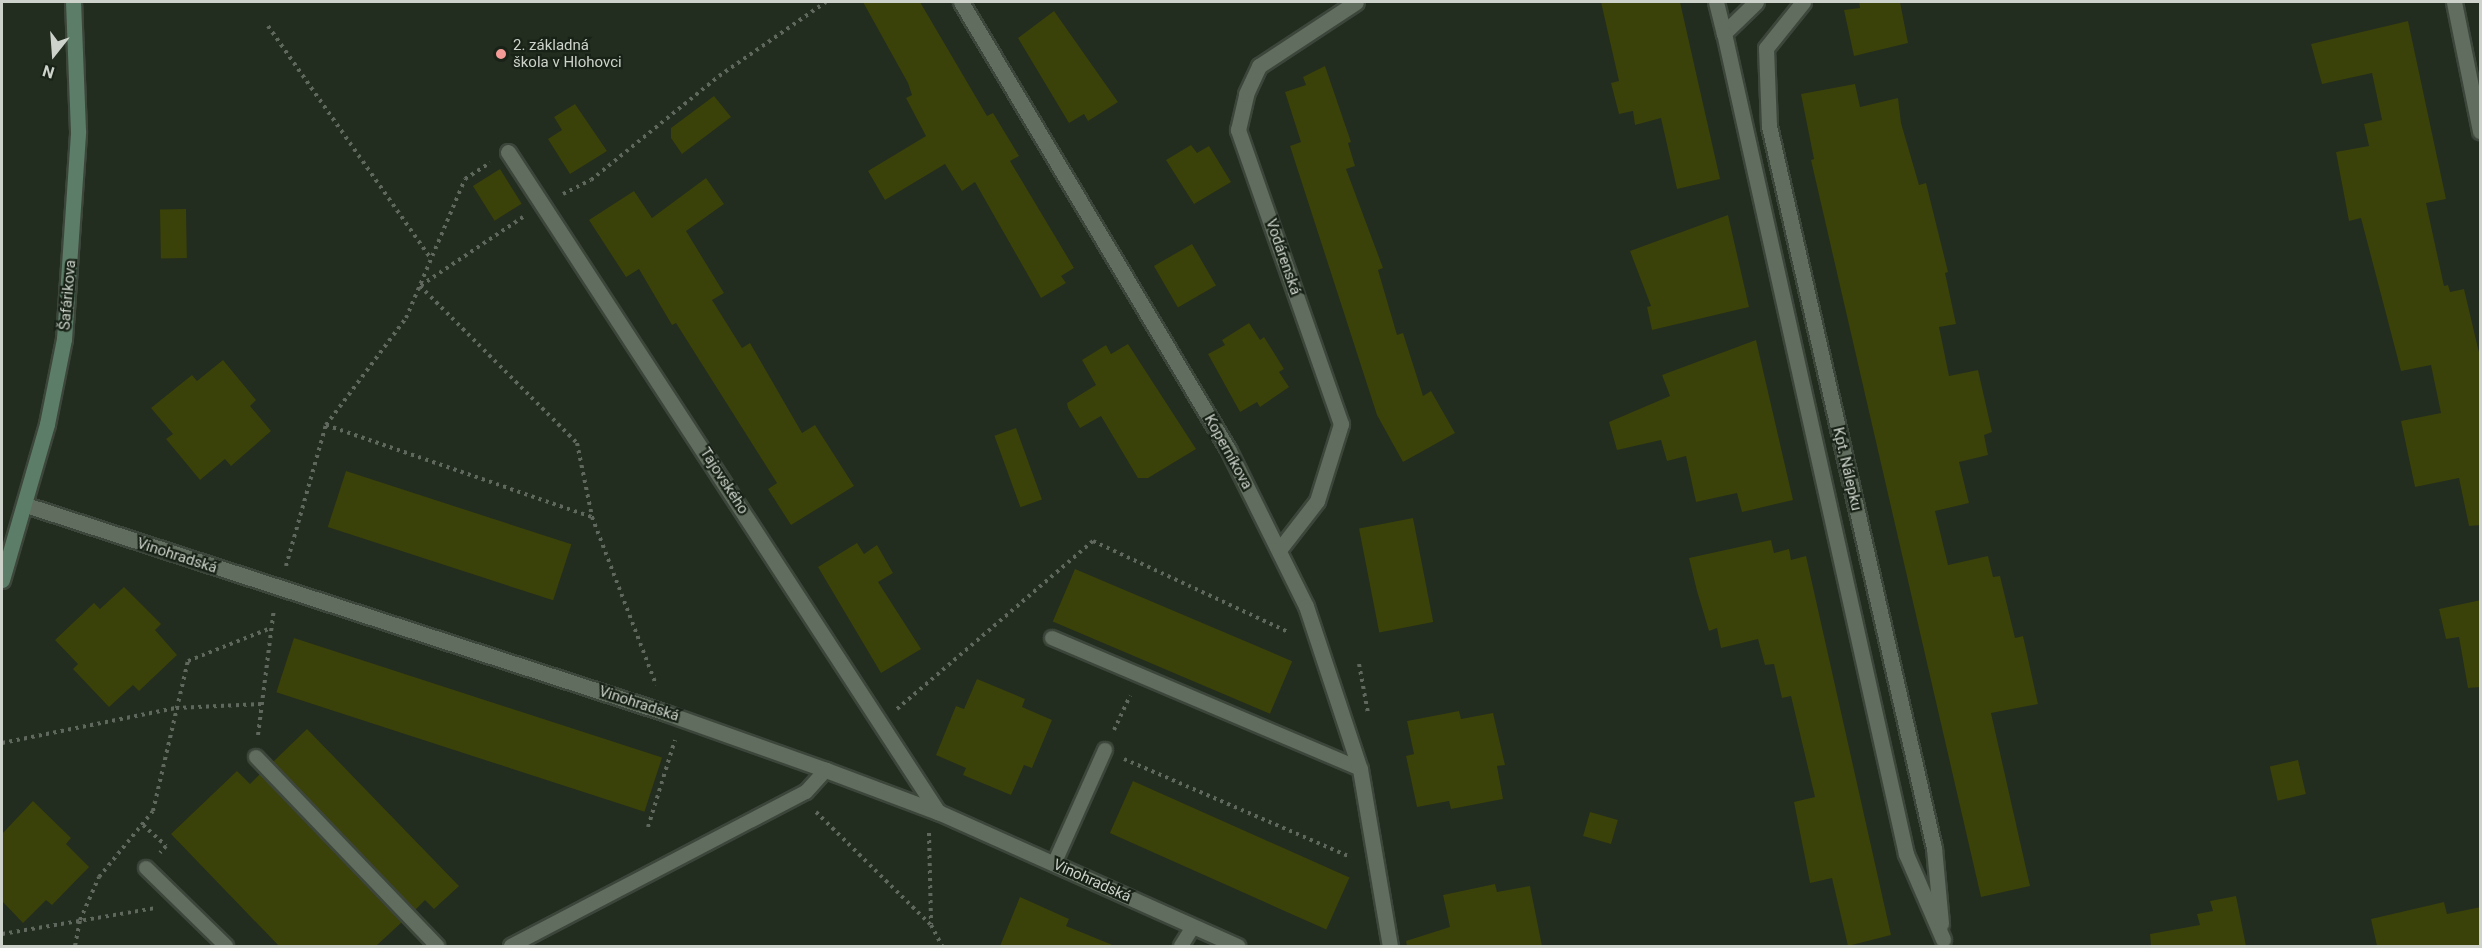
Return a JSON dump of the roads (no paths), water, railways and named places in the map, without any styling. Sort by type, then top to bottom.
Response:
[{"type":"main road","name":"Šafárikova","points":[[2,580],[26,506],[47,424],[69,297],[78,131],[73,2]]},
{"type":"street","name":"Koperníkova","points":[[961,2],[1228,449],[1306,606],[1360,769],[1390,946]]},
{"type":"street","name":"Vodárenská","points":[[1279,550],[1317,501],[1341,424],[1238,130],[1246,94],[1259,66],[1356,2]]},
{"type":"street","points":[[1716,2],[1906,854],[1944,943]]},
{"type":"street","points":[[1724,33],[1756,2]]},
{"type":"street","name":"Kpt. Nálepku","points":[[1803,2],[1766,48],[1769,126],[1934,848],[1944,943]]},
{"type":"street","points":[[2454,2],[2481,131]]},
{"type":"street","name":"Tajovského","points":[[508,152],[938,812]]},
{"type":"street","name":"Vinohradská","points":[[26,506],[666,713],[826,770],[938,812],[1237,946]]},
{"type":"lane","points":[[1052,638],[1360,769]]},
{"type":"lane","points":[[1054,864],[1105,750]]},
{"type":"lane","points":[[256,757],[437,946]]},
{"type":"lane","points":[[511,946],[800,795],[826,770]]},
{"type":"lane","points":[[146,868],[225,946]]},
{"type":"lane","points":[[1181,946],[1193,927]]},
{"type":"place","name":"2. základná škola v Hlohovci","points":[[501,54]]}]
